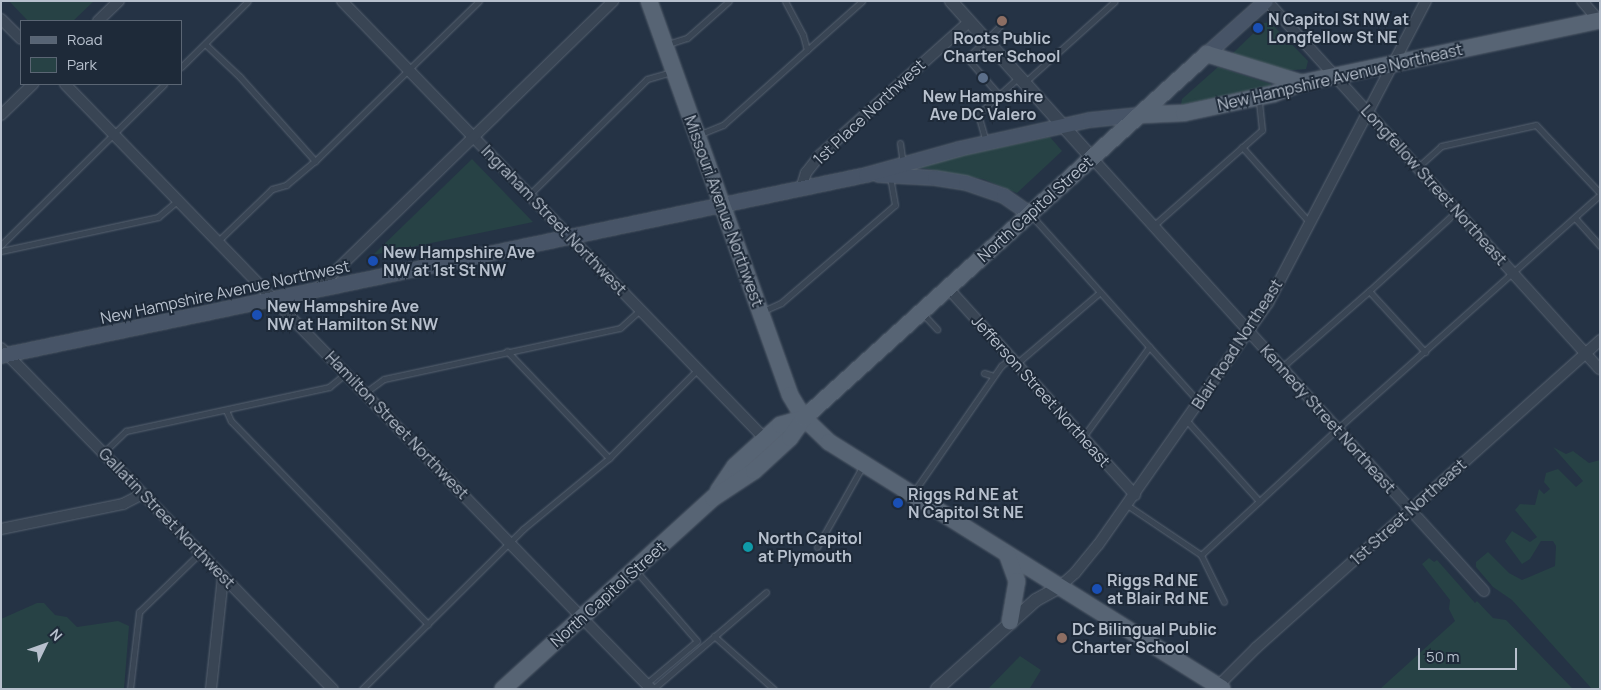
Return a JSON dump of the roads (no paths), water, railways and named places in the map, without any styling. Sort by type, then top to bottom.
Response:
[{"type":"main road","name":"Missouri Avenue Northwest","points":[[649,1],[790,395],[804,418],[829,442],[863,464],[1220,687]]},
{"type":"main road","name":"North Capitol Street","points":[[804,418],[1267,1]]},
{"type":"main road","name":"New Hampshire Avenue Northeast","points":[[1139,115],[1184,113],[1259,97],[1302,83],[1600,21]]},
{"type":"main road","points":[[1207,54],[1302,83]]},
{"type":"main road","name":"New Hampshire Avenue Northwest","points":[[4,353],[275,299],[801,189],[866,175],[986,143],[1063,126],[1139,115]]},
{"type":"main road","name":"New Hampshire Avenue Northwest","points":[[866,175],[935,178],[972,185],[1012,200],[1030,214]]},
{"type":"main road","points":[[713,498],[735,466],[780,425],[804,418]]},
{"type":"main road","points":[[713,498],[754,471],[790,438],[804,418]]},
{"type":"main road","name":"North Capitol Street","points":[[503,689],[713,498]]},
{"type":"main road","points":[[1007,554],[1017,581],[1010,621]]},
{"type":"street","points":[[99,20],[118,1]]},
{"type":"street","name":"Ingraham Street Northwest","points":[[342,1],[765,439]]},
{"type":"street","points":[[315,290],[613,1]]},
{"type":"street","points":[[951,1],[1092,158]]},
{"type":"street","name":"Longfellow Street Northeast","points":[[1267,1],[1600,369]]},
{"type":"street","name":"Blair Road Northeast","points":[[1059,586],[1075,573],[1127,505],[1268,303],[1426,1]]},
{"type":"street","points":[[1582,1],[1600,21]]},
{"type":"street","points":[[1,19],[20,39]]},
{"type":"street","name":"1st Place Northwest","points":[[801,189],[806,173],[820,154],[969,22]]},
{"type":"street","points":[[1,115],[32,85]]},
{"type":"street","name":"Hamilton Street Northwest","points":[[66,85],[366,392],[510,544],[650,687]]},
{"type":"street","name":"Kennedy Street Northeast","points":[[1092,158],[1484,591]]},
{"type":"street","name":"Jefferson Street Northeast","points":[[948,288],[1135,494]]},
{"type":"street","name":"1st Street Northeast","points":[[1220,687],[1410,510],[1600,340]]},
{"type":"street","name":"Gallatin Street Northwest","points":[[4,353],[333,689]]},
{"type":"street","points":[[1,529],[122,504],[143,494]]},
{"type":"street","points":[[211,689],[223,576]]},
{"type":"street","points":[[937,689],[1010,621],[1036,600],[1059,586]]},
{"type":"lane","points":[[182,66],[248,1]]},
{"type":"lane","points":[[218,241],[272,189],[286,185],[315,162],[479,1]]},
{"type":"lane","points":[[665,45],[687,38],[729,1]]},
{"type":"lane","points":[[785,1],[803,35],[807,50]]},
{"type":"lane","points":[[698,135],[723,125],[862,1]]},
{"type":"lane","points":[[986,143],[978,114],[999,95],[1022,80],[1112,2]]},
{"type":"lane","points":[[999,95],[967,58],[1000,26]]},
{"type":"lane","points":[[205,44],[240,77],[315,162]]},
{"type":"lane","points":[[530,195],[647,79],[674,71]]},
{"type":"lane","points":[[1,244],[163,85]]},
{"type":"lane","points":[[1154,226],[1262,130],[1259,97]]},
{"type":"lane","points":[[1201,555],[1336,429],[1425,352],[1600,194],[1536,125],[1441,146],[1418,167]]},
{"type":"lane","points":[[900,143],[903,164]]},
{"type":"lane","points":[[1242,148],[1310,223]]},
{"type":"lane","points":[[760,312],[781,303],[895,206],[890,176]]},
{"type":"lane","points":[[1,250],[158,217],[178,200]]},
{"type":"lane","points":[[1281,368],[1457,211]]},
{"type":"lane","points":[[1030,214],[1099,293],[1200,403]]},
{"type":"lane","points":[[1575,218],[1600,246]]},
{"type":"lane","points":[[1369,291],[1425,352]]},
{"type":"lane","points":[[912,494],[994,376],[1099,293]]},
{"type":"lane","points":[[366,392],[384,379],[620,328],[641,310]]},
{"type":"lane","points":[[922,312],[937,329]]},
{"type":"lane","points":[[1083,437],[1149,347]]},
{"type":"lane","points":[[507,351],[608,458]]},
{"type":"lane","points":[[362,689],[510,544],[608,458],[698,369]]},
{"type":"lane","points":[[103,452],[126,431],[329,387],[347,373]]},
{"type":"lane","points":[[984,373],[994,376]]},
{"type":"lane","points":[[226,410],[231,421],[428,624]]},
{"type":"lane","points":[[1187,421],[1259,501]]},
{"type":"lane","points":[[817,547],[863,464]]},
{"type":"lane","points":[[1127,505],[1201,555],[1224,602]]},
{"type":"lane","points":[[130,689],[139,612],[200,552]]},
{"type":"lane","points":[[635,570],[697,641],[650,687]]},
{"type":"lane","points":[[650,687],[766,592]]},
{"type":"lane","points":[[714,636],[774,689]]},
{"type":"place","name":"Roots Public Charter School","points":[[1002,21]]},
{"type":"place","name":"N Capitol St NW at Longfellow St NE","points":[[1258,28]]},
{"type":"place","name":"New Hampshire Ave DC Valero","points":[[983,78]]},
{"type":"place","name":"New Hampshire Ave NW at 1st St NW","points":[[373,261]]},
{"type":"place","name":"New Hampshire Ave NW at Hamilton St NW","points":[[257,315]]},
{"type":"place","name":"Riggs Rd NE at N Capitol St NE","points":[[898,503]]},
{"type":"place","name":"North Capitol at Plymouth","points":[[748,547]]},
{"type":"place","name":"Riggs Rd NE at Blair Rd NE","points":[[1097,589]]},
{"type":"place","name":"DC Bilingual Public Charter School","points":[[1062,638]]}]
